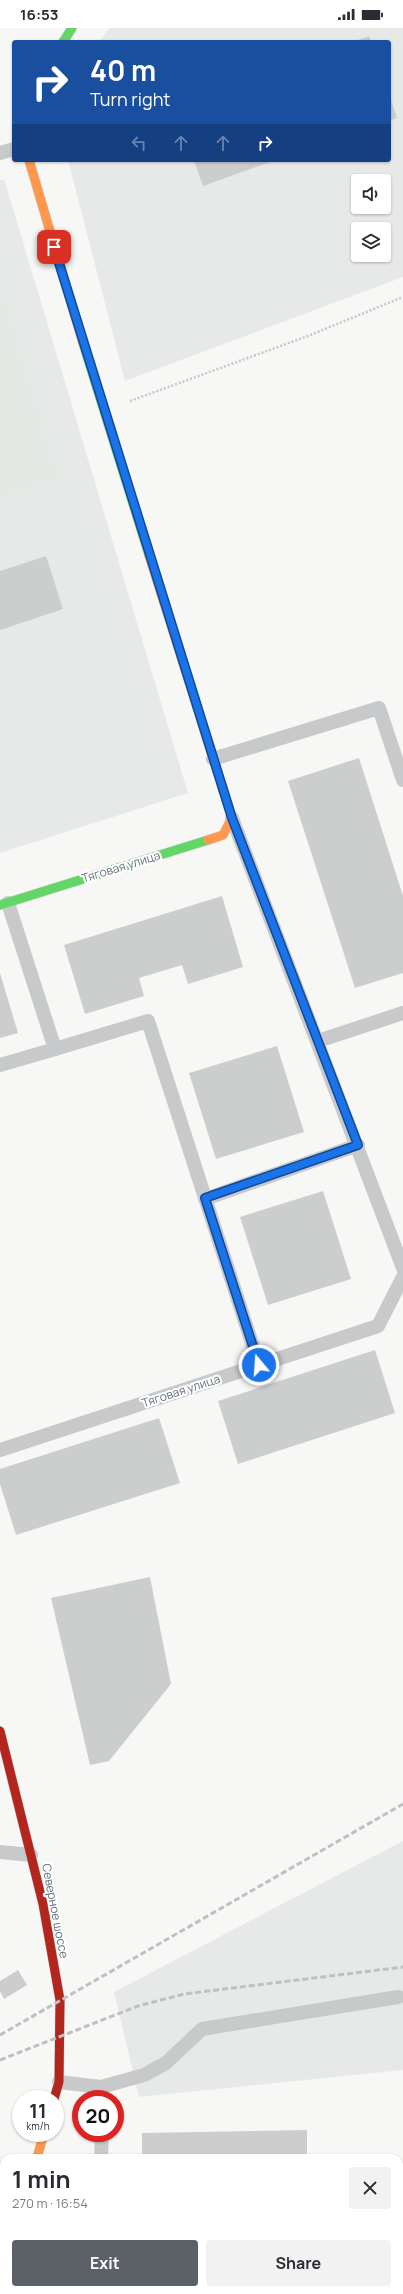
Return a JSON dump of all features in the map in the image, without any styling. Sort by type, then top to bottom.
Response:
[{"type":"street","points":[[64,40],[72,28]]},
{"type":"street","points":[[30,162],[62,276],[232,818]]},
{"type":"street","name":"Тяговая улица","points":[[4,904],[223,835],[232,818]]},
{"type":"street","name":"Северное шоссе","points":[[0,1731],[43,1904],[60,2000],[59,2082],[57,2090]]},
{"type":"street","points":[[38,2154],[41,2142]]},
{"type":"lane","points":[[0,153],[12,150]]},
{"type":"lane","points":[[213,759],[379,708],[403,780]]},
{"type":"lane","points":[[232,818],[358,1145],[403,1268]]},
{"type":"lane","points":[[4,904],[55,1049]]},
{"type":"lane","points":[[318,1041],[403,1014]]},
{"type":"lane","points":[[0,1065],[148,1021],[259,1365]]},
{"type":"lane","points":[[205,1198],[358,1145]]},
{"type":"lane","name":"Тяговая улица","points":[[0,1450],[378,1326],[403,1277]]},
{"type":"lane","points":[[0,1852],[31,1855]]},
{"type":"lane","points":[[108,2090],[144,2075],[166,2063],[202,2029],[398,1997]]},
{"type":"lane","points":[[59,2082],[90,2090]]},
{"type":"lane","points":[[101,2154],[102,2142]]},
{"type":"path","points":[[104,411],[308,336],[403,297]]},
{"type":"shaded area","points":[[109,28],[403,28],[403,277],[125,381],[69,162],[391,162],[391,40],[100,40]]},
{"type":"shaded area","points":[[4,179],[188,793],[0,853],[0,180]]},
{"type":"shaded area","points":[[0,281],[58,479],[0,496]]},
{"type":"shaded area","points":[[403,1841],[403,2070],[139,2097],[114,1992]]},
{"type":"building","points":[[369,36],[370,40],[358,40]]},
{"type":"building","points":[[391,100],[397,118],[391,120]]},
{"type":"building","points":[[195,162],[270,162],[203,186]]},
{"type":"building","points":[[46,556],[63,609],[0,630],[0,571]]},
{"type":"building","points":[[359,758],[403,896],[403,973],[355,988],[288,781]]},
{"type":"building","points":[[222,896],[243,967],[188,984],[182,965],[139,978],[144,996],[85,1014],[64,945]]},
{"type":"building","points":[[0,973],[18,1033],[0,1038]]},
{"type":"building","points":[[277,1046],[304,1132],[216,1159],[189,1073]]},
{"type":"building","points":[[323,1191],[351,1279],[268,1305],[240,1217]]},
{"type":"building","points":[[375,1350],[395,1413],[238,1464],[218,1401]]},
{"type":"building","points":[[159,1418],[180,1483],[16,1535],[0,1484],[0,1469]]},
{"type":"building","points":[[150,1577],[171,1684],[109,1761],[90,1765],[51,1598]]},
{"type":"building","points":[[18,1970],[27,1985],[4,1999],[0,1991],[0,1981]]},
{"type":"building","points":[[307,2130],[307,2154],[142,2154],[142,2133]]},
{"type":"railway","points":[[0,2035],[403,1804]]},
{"type":"railway","points":[[0,2060],[138,2006],[184,1994],[403,1967]]},
{"type":"traffic: fast","points":[[64,40],[72,28]]},
{"type":"traffic: fast","points":[[83,343],[149,555]]},
{"type":"traffic: fast","points":[[0,905],[208,840]]},
{"type":"traffic: slow","points":[[30,162],[83,343]]},
{"type":"traffic: slow","points":[[149,555],[232,818],[223,835],[208,840]]},
{"type":"traffic: slow","points":[[38,2154],[41,2142]]},
{"type":"traffic: jam","points":[[0,1731],[43,1904],[60,2000],[59,2082],[57,2090]]},
{"type":"route","points":[[54,247],[108,426],[232,818],[358,1145],[205,1198],[259,1365]]}]
